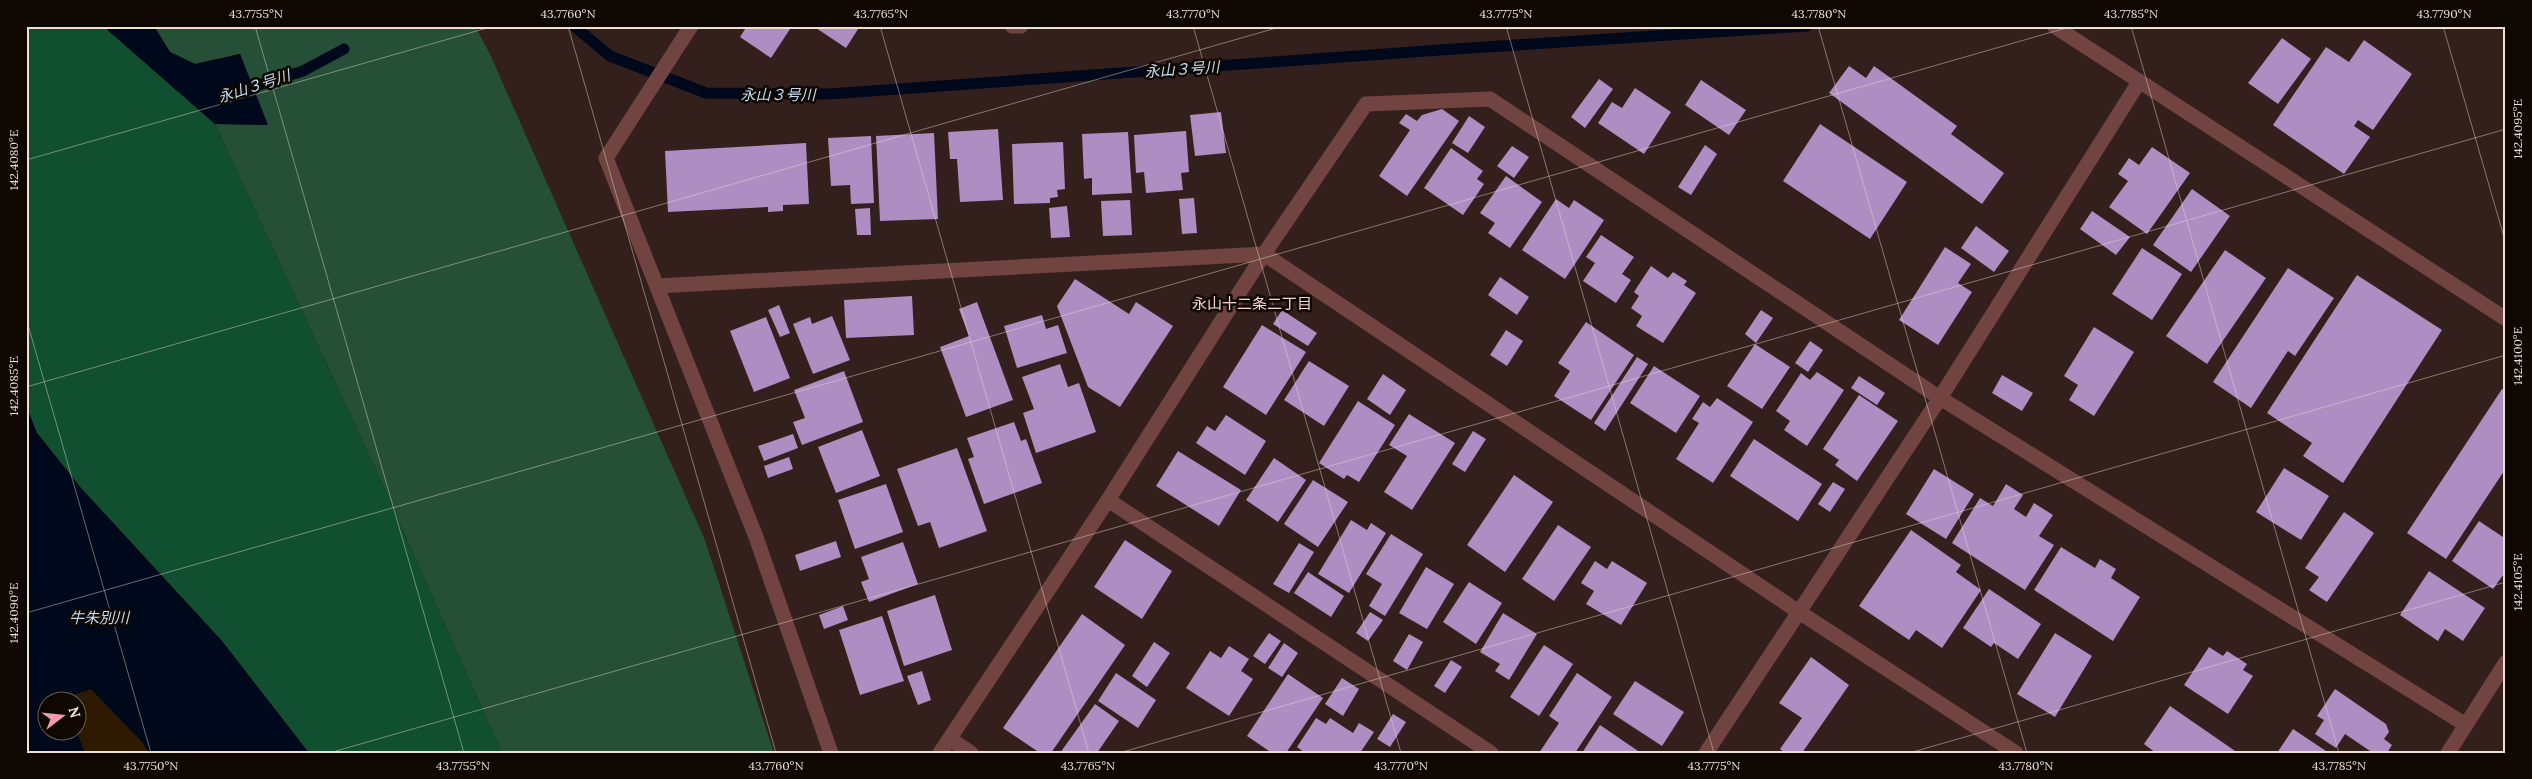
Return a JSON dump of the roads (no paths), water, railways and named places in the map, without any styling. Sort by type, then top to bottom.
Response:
[{"type":"street","points":[[691,26],[606,158],[756,538],[831,753]]},
{"type":"street","points":[[1012,26],[1021,26]]},
{"type":"street","points":[[2060,30],[2506,319]]},
{"type":"street","points":[[1706,753],[1940,398],[2139,82]]},
{"type":"street","points":[[940,753],[1108,500],[1264,254],[1366,104],[1490,99],[1940,398],[2466,725]]},
{"type":"street","points":[[657,286],[1264,254],[1799,612],[2016,753]]},
{"type":"street","points":[[1108,500],[1490,753]]},
{"type":"street","points":[[2448,753],[2506,662]]},
{"type":"street","points":[[950,739],[971,753]]},
{"type":"water","points":[[103,26],[154,26],[170,52],[195,64],[240,54],[268,125],[215,124]]},
{"type":"water","name":"牛朱別川","points":[[26,406],[37,433],[81,488],[222,641],[309,753],[148,753],[143,743],[91,689],[82,692],[38,692],[38,742],[81,742],[85,753],[28,753],[26,747]]},
{"type":"waterway","name":"永山３号川","points":[[574,26],[610,56],[706,93],[829,94],[1440,50],[1807,26]]},
{"type":"waterway","name":"永山３号川","points":[[240,91],[303,71],[344,49]]},
{"type":"district","name":"永山十二条二丁目","points":[[1252,303]]}]
